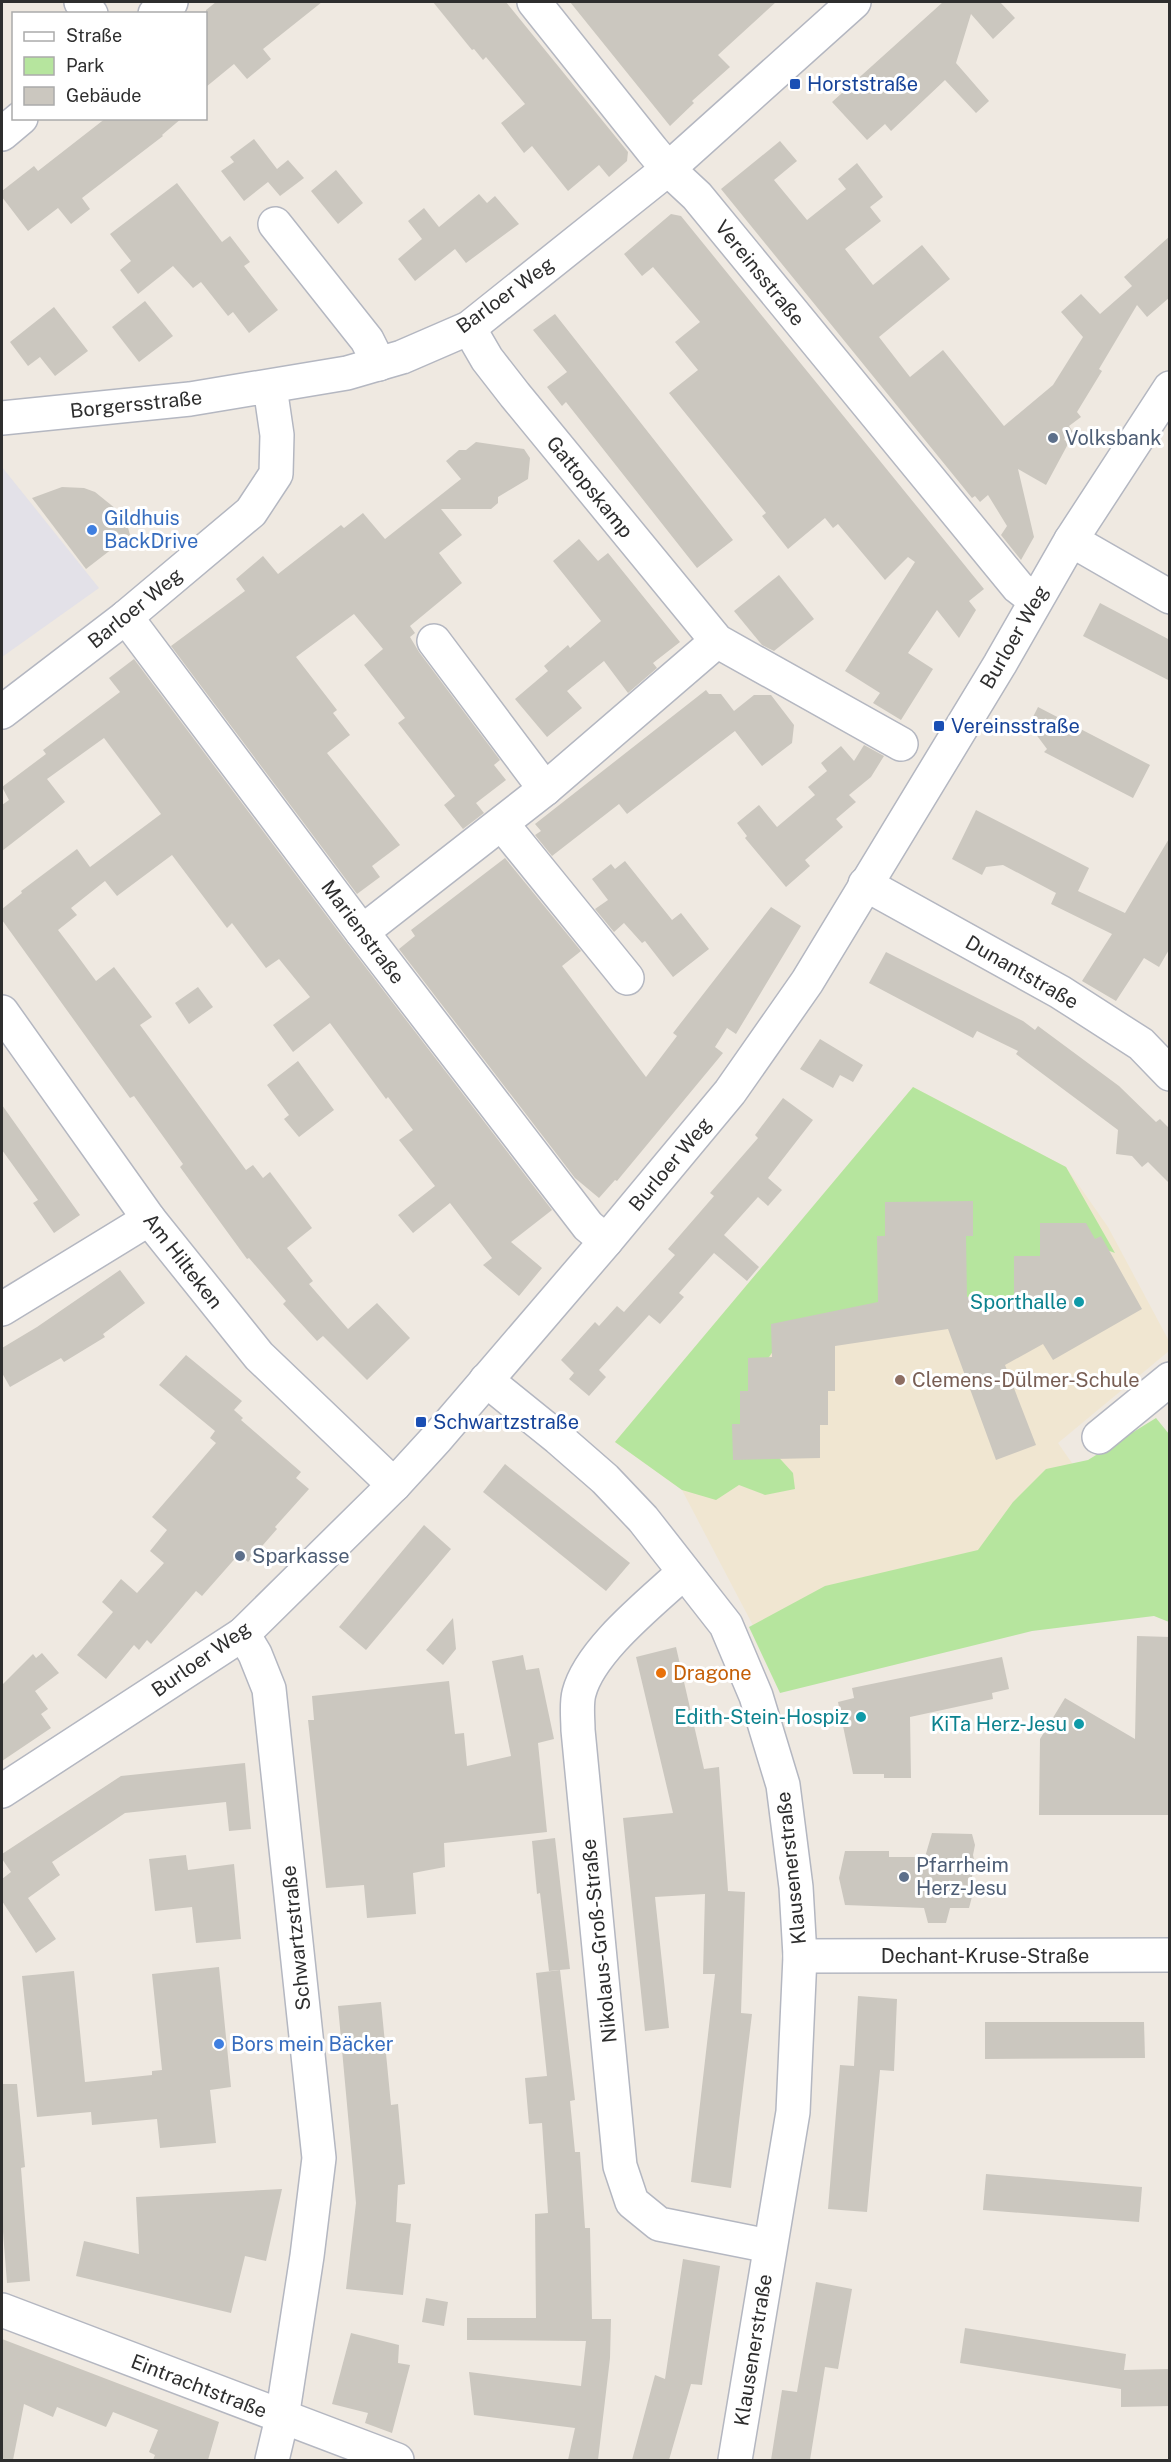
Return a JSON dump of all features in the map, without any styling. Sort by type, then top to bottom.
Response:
[{"type":"street","points":[[158,12],[171,2]]},
{"type":"street","points":[[534,2],[668,169]]},
{"type":"street","name":"Barloer Weg","points":[[2,712],[126,617],[251,512],[276,474],[278,456],[276,420],[270,387],[347,373],[379,364],[402,357],[469,328],[668,169],[854,2]]},
{"type":"street","points":[[2,134],[19,120]]},
{"type":"street","name":"Vereinsstraße","points":[[668,169],[704,205],[1018,587],[1035,600]]},
{"type":"street","points":[[275,224],[367,340],[379,364]]},
{"type":"street","name":"Gattopskamp","points":[[469,328],[488,359],[515,395],[717,641],[901,744]]},
{"type":"street","name":"Borgersstraße","points":[[2,418],[190,399],[270,387]]},
{"type":"street","name":"Burloer Weg","points":[[2,1791],[243,1634],[394,1485],[606,1241],[730,1092],[807,982],[1000,664],[1071,540],[1170,388]]},
{"type":"street","points":[[1071,540],[1170,597]]},
{"type":"street","name":"Marienstraße","points":[[126,617],[362,932],[588,1226],[606,1241]]},
{"type":"street","points":[[434,641],[546,789]]},
{"type":"street","points":[[362,932],[546,789],[717,641]]},
{"type":"street","points":[[502,824],[627,978]]},
{"type":"street","name":"Dunantstraße","points":[[865,884],[1069,998],[1141,1044],[1170,1074]]},
{"type":"street","name":"Am Hilteken","points":[[2,1012],[149,1220],[259,1356],[394,1485]]},
{"type":"street","points":[[2,1309],[149,1220]]},
{"type":"street","points":[[1099,1437],[1170,1379]]},
{"type":"street","name":"Klausenerstraße","points":[[486,1380],[605,1479],[643,1519],[726,1625],[756,1696],[783,1785],[796,1887],[800,1956],[794,2112],[769,2246],[735,2460]]},
{"type":"street","name":"Nikolaus-Groß-Straße","points":[[684,1572],[609,1643],[589,1668],[578,1694],[578,1730],[620,2166],[632,2202],[659,2224],[769,2246]]},
{"type":"street","name":"Schwartzstraße","points":[[243,1634],[255,1654],[269,1689],[319,2158],[307,2256],[282,2418],[272,2460]]},
{"type":"street","name":"Dechant-Kruse-Straße","points":[[800,1956],[1170,1955]]},
{"type":"street","name":"Eintrachtstraße","points":[[2,2310],[397,2460]]},
{"type":"shaded area","points":[[2,467],[99,588],[2,657]]},
{"type":"shaded area","name":"Clemens-Dülmer-Schule","points":[[913,1087],[1066,1167],[1108,1227],[1169,1341],[1169,1351],[1058,1443],[1157,1585],[782,1681],[682,1490],[615,1442]]},
{"type":"green space","points":[[913,1087],[1066,1167],[1115,1253],[1063,1234],[1025,1297],[784,1335],[759,1372],[773,1451],[793,1473],[795,1489],[765,1495],[739,1485],[716,1500],[682,1490],[615,1442]]},
{"type":"green space","points":[[1156,1418],[1169,1434],[1169,1622],[1154,1616],[1032,1631],[780,1693],[749,1627],[825,1586],[978,1550],[1013,1502],[1046,1469],[1088,1460]]},
{"type":"building","points":[[216,2],[322,2],[263,49],[271,59],[247,79],[234,64],[207,86],[206,10]]},
{"type":"building","points":[[433,2],[506,2],[628,152],[627,161],[609,177],[599,165],[568,191],[532,146],[524,153],[501,123],[525,104],[486,57],[483,60],[474,49],[472,50]]},
{"type":"building","points":[[570,2],[776,2],[718,55],[730,67],[692,101],[694,103],[670,126]]},
{"type":"building","points":[[943,2],[1000,2],[1015,18],[993,39],[971,14],[956,63],[989,101],[976,113],[945,80],[891,131],[885,124],[867,140],[832,102]]},
{"type":"building","points":[[103,120],[180,120],[163,136],[82,198],[90,209],[71,224],[58,208],[28,231],[2,197],[2,191],[34,166],[38,171]]},
{"type":"building","points":[[254,139],[277,169],[288,160],[304,178],[280,196],[268,182],[244,201],[221,171],[234,162],[230,157]]},
{"type":"building","points":[[780,141],[797,161],[774,180],[807,220],[846,189],[838,179],[857,163],[883,197],[870,207],[881,221],[845,249],[873,285],[922,245],[950,279],[879,337],[910,377],[943,350],[1004,426],[1053,385],[1083,337],[1061,312],[1081,294],[1100,314],[1132,286],[1124,277],[1170,236],[1170,297],[1147,317],[1137,305],[1099,369],[1102,371],[1077,412],[1081,417],[1069,426],[1073,432],[1064,439],[1068,444],[1046,485],[1018,469],[1034,537],[1021,560],[1001,535],[1007,526],[988,495],[980,502],[975,496],[972,498],[721,189]]},
{"type":"building","points":[[336,170],[363,203],[338,224],[311,191]]},
{"type":"building","points":[[177,183],[222,242],[230,236],[250,262],[244,266],[278,310],[249,333],[233,312],[228,316],[201,282],[193,288],[173,266],[138,294],[120,270],[131,261],[110,234]]},
{"type":"building","points":[[479,194],[487,203],[495,196],[519,224],[466,263],[455,249],[415,281],[398,259],[422,239],[408,221],[424,208],[439,227]]},
{"type":"building","points":[[671,214],[681,216],[984,589],[969,601],[976,610],[959,638],[937,610],[908,653],[933,669],[901,720],[873,703],[880,693],[845,671],[915,562],[908,557],[885,580],[838,524],[833,528],[825,518],[788,549],[762,516],[766,513],[669,393],[698,370],[675,342],[700,322],[653,267],[642,276],[624,254]]},
{"type":"building","points":[[145,301],[173,336],[139,362],[112,327]]},
{"type":"building","points":[[54,307],[88,351],[55,376],[40,357],[28,366],[10,342]]},
{"type":"building","points":[[555,314],[733,540],[697,568],[566,402],[562,406],[547,387],[567,372],[533,330]]},
{"type":"building","points":[[476,442],[524,449],[530,458],[528,479],[498,497],[498,503],[491,509],[441,509],[462,535],[439,553],[462,583],[410,626],[415,633],[410,637],[500,760],[494,765],[506,780],[476,803],[484,813],[463,829],[444,805],[455,796],[398,723],[405,718],[364,665],[383,649],[354,614],[296,657],[337,710],[333,713],[350,735],[327,753],[400,845],[372,866],[380,877],[357,894],[171,646],[245,591],[236,579],[263,556],[278,574],[341,525],[344,528],[363,513],[385,539],[461,479],[446,461],[459,450],[466,450]]},
{"type":"building","name":"Gildhuis BackDrive","points":[[62,487],[84,488],[95,492],[121,513],[127,524],[130,535],[86,569],[32,498]]},
{"type":"building","points":[[579,539],[598,561],[608,553],[680,642],[653,663],[657,668],[628,693],[604,661],[567,691],[582,708],[547,737],[515,699],[548,671],[544,666],[568,645],[570,648],[601,621],[553,561]]},
{"type":"building","points":[[779,575],[814,619],[774,651],[762,645],[734,611]]},
{"type":"building","points":[[1100,603],[1170,640],[1170,681],[1083,636]]},
{"type":"building","points":[[134,659],[347,943],[552,1210],[511,1242],[542,1268],[519,1296],[483,1265],[492,1258],[450,1203],[413,1233],[398,1215],[435,1186],[399,1140],[413,1130],[388,1097],[386,1099],[330,1023],[293,1052],[273,1025],[310,997],[279,959],[266,968],[232,923],[227,928],[172,855],[117,896],[105,881],[71,908],[77,915],[58,930],[96,981],[114,967],[152,1017],[140,1025],[246,1170],[253,1165],[263,1178],[270,1172],[312,1228],[287,1248],[313,1281],[309,1284],[348,1329],[377,1303],[410,1338],[367,1380],[323,1336],[317,1341],[283,1304],[286,1301],[249,1258],[247,1259],[180,1167],[183,1164],[134,1096],[130,1098],[2,920],[2,909],[22,893],[21,891],[77,849],[90,867],[161,814],[104,738],[47,779],[65,802],[2,851],[2,805],[9,800],[2,787],[46,754],[43,750],[120,692],[109,678]]},
{"type":"building","points":[[706,690],[709,694],[721,694],[734,711],[754,695],[771,695],[794,725],[792,743],[762,766],[735,731],[627,814],[619,804],[552,856],[535,835],[541,831],[535,824]]},
{"type":"building","points":[[1038,707],[1150,765],[1133,798],[1044,752],[1047,749],[1029,725]]},
{"type":"building","points":[[864,745],[884,756],[871,777],[849,795],[856,802],[836,819],[843,827],[805,860],[810,866],[786,887],[745,838],[747,836],[737,823],[759,805],[777,827],[815,795],[808,787],[827,771],[821,763],[841,746],[854,761]]},
{"type":"building","points":[[976,810],[1089,868],[1078,891],[1125,913],[1170,837],[1170,948],[1159,967],[1144,958],[1116,1001],[1082,981],[1112,934],[1051,904],[1056,893],[1003,865],[986,867],[982,875],[952,859]]},
{"type":"building","points":[[505,858],[581,951],[562,966],[646,1077],[677,1036],[673,1033],[771,907],[801,926],[736,1034],[727,1028],[715,1047],[723,1053],[617,1181],[615,1180],[599,1198],[575,1178],[399,949],[415,936],[411,930]]},
{"type":"building","points":[[625,861],[672,920],[681,913],[709,949],[673,977],[645,941],[642,943],[624,923],[614,932],[595,909],[608,900],[592,879],[611,864],[615,869]]},
{"type":"building","points":[[886,952],[1023,1021],[1035,1030],[1038,1026],[1119,1086],[1156,1122],[1160,1119],[1170,1129],[1170,1184],[1148,1162],[1142,1167],[1132,1156],[1116,1154],[1118,1130],[1016,1054],[1018,1051],[977,1031],[973,1038],[869,983]]},
{"type":"building","points":[[198,987],[213,1007],[189,1024],[175,1003]]},
{"type":"building","points":[[820,1039],[863,1065],[853,1082],[840,1075],[833,1088],[800,1069]]},
{"type":"building","points":[[298,1061],[334,1110],[299,1137],[284,1119],[289,1115],[267,1085]]},
{"type":"building","points":[[783,1098],[813,1120],[768,1178],[782,1190],[768,1206],[758,1197],[724,1235],[759,1267],[747,1281],[714,1253],[679,1293],[684,1297],[660,1324],[649,1315],[599,1370],[606,1377],[589,1396],[569,1379],[574,1373],[561,1360],[595,1322],[599,1326],[617,1306],[624,1312],[675,1255],[668,1249],[714,1196],[710,1193],[758,1138],[755,1135]]},
{"type":"building","points":[[2,1105],[80,1215],[54,1233],[33,1203],[38,1200],[2,1150]]},
{"type":"building","points":[[973,1201],[973,1236],[966,1236],[967,1297],[1014,1296],[1014,1256],[1040,1256],[1040,1223],[1086,1223],[1095,1239],[1101,1236],[1142,1309],[1053,1360],[1043,1344],[1005,1365],[1036,1445],[996,1460],[948,1329],[835,1346],[835,1391],[828,1391],[828,1425],[820,1425],[820,1458],[733,1460],[732,1424],[740,1424],[740,1391],[748,1391],[748,1358],[772,1357],[771,1324],[878,1302],[877,1236],[885,1236],[885,1202]]},
{"type":"building","points":[[120,1270],[145,1303],[103,1334],[105,1337],[64,1362],[61,1358],[10,1387],[2,1373],[2,1348]]},
{"type":"building","points":[[186,1355],[242,1401],[234,1410],[243,1418],[241,1420],[301,1472],[296,1478],[309,1489],[248,1562],[239,1554],[202,1596],[196,1591],[151,1644],[147,1640],[139,1650],[134,1645],[106,1679],[77,1655],[113,1612],[102,1602],[121,1579],[137,1593],[164,1563],[150,1551],[167,1530],[152,1517],[216,1443],[210,1438],[215,1431],[159,1385]]},
{"type":"building","points":[[505,1464],[630,1563],[606,1591],[483,1492]]},
{"type":"building","points":[[424,1525],[451,1549],[366,1650],[339,1627]]},
{"type":"building","points":[[453,1618],[456,1649],[443,1665],[426,1650]]},
{"type":"building","name":"KiTa Herz-Jesu","points":[[1137,1636],[1170,1637],[1170,1815],[1039,1815],[1040,1739],[1065,1698],[1135,1739]]},
{"type":"building","points":[[676,1647],[704,1769],[719,1767],[728,1891],[745,1892],[741,2013],[752,2014],[731,2188],[691,2182],[715,1974],[703,1974],[705,1894],[655,1897],[669,2028],[645,2031],[623,1818],[673,1813],[636,1657]]},
{"type":"building","points":[[42,1653],[59,1673],[35,1691],[48,1709],[41,1714],[51,1728],[2,1761],[2,1685],[33,1654],[36,1658]]},
{"type":"building","points":[[523,1655],[526,1670],[539,1668],[554,1739],[538,1743],[547,1832],[444,1843],[445,1867],[413,1873],[416,1914],[367,1918],[364,1885],[326,1888],[308,1720],[314,1720],[312,1696],[449,1681],[455,1734],[464,1733],[467,1766],[511,1756],[492,1661]]},
{"type":"building","name":"Edith-Stein-Hospiz","points":[[1002,1657],[1009,1689],[992,1693],[993,1699],[910,1717],[911,1778],[884,1778],[884,1774],[853,1774],[838,1702],[854,1698],[852,1688]]},
{"type":"building","points":[[245,1763],[251,1829],[229,1831],[226,1802],[125,1813],[52,1862],[60,1875],[28,1898],[56,1939],[36,1953],[2,1901],[2,1879],[11,1872],[2,1859],[2,1854],[121,1776]]},
{"type":"building","name":"Pfarrheim Herz-Jesu","points":[[932,1833],[972,1834],[975,1845],[973,1855],[975,1864],[970,1885],[973,1893],[969,1908],[950,1908],[946,1923],[928,1923],[924,1908],[845,1905],[839,1878],[845,1851],[889,1851],[889,1857],[925,1857]]},
{"type":"building","points":[[555,1838],[570,1969],[549,1971],[540,1893],[537,1894],[532,1841]]},
{"type":"building","points":[[186,1855],[188,1870],[234,1864],[241,1939],[196,1943],[192,1907],[155,1911],[149,1859]]},
{"type":"building","points":[[219,1967],[231,2087],[210,2090],[216,2143],[160,2148],[157,2119],[92,2125],[91,2112],[37,2117],[22,1976],[74,1971],[85,2082],[152,2075],[152,2071],[162,2070],[152,1974]]},
{"type":"building","points":[[560,1970],[575,2100],[570,2101],[575,2152],[580,2152],[585,2228],[590,2228],[592,2319],[611,2319],[610,2358],[598,2460],[568,2460],[575,2428],[474,2415],[469,2372],[581,2386],[586,2341],[467,2340],[467,2318],[536,2318],[535,2214],[548,2213],[542,2123],[529,2124],[525,2078],[547,2076],[536,1973]]},
{"type":"building","points":[[858,1996],[897,1999],[894,2071],[880,2070],[867,2212],[828,2209],[840,2065],[854,2066]]},
{"type":"building","points":[[381,2002],[391,2105],[398,2104],[405,2184],[398,2185],[396,2222],[411,2224],[403,2295],[346,2289],[356,2203],[338,2006]]},
{"type":"building","points":[[985,2022],[1144,2022],[1145,2058],[985,2059]]},
{"type":"building","points":[[2,2084],[17,2084],[25,2167],[21,2168],[30,2281],[7,2283],[2,2219]]},
{"type":"building","points":[[986,2174],[1142,2187],[1139,2222],[983,2210]]},
{"type":"building","points":[[282,2189],[266,2261],[245,2256],[231,2313],[76,2276],[84,2241],[139,2254],[136,2197]]},
{"type":"building","points":[[683,2259],[720,2266],[702,2385],[691,2384],[669,2460],[632,2460],[655,2375],[665,2379]]},
{"type":"building","points":[[816,2282],[852,2289],[838,2369],[825,2367],[810,2460],[771,2460],[782,2390],[797,2392]]},
{"type":"building","points":[[426,2298],[448,2302],[444,2326],[422,2322]]},
{"type":"building","points":[[965,2328],[1126,2354],[1124,2370],[1170,2369],[1170,2406],[1121,2407],[1121,2389],[960,2363]]},
{"type":"building","points":[[351,2333],[399,2345],[398,2363],[410,2365],[392,2433],[365,2423],[368,2413],[332,2404]]},
{"type":"building","points":[[2,2339],[219,2422],[208,2460],[153,2460],[155,2455],[149,2452],[158,2430],[113,2412],[106,2427],[57,2407],[53,2417],[24,2404],[13,2460],[2,2460]]},
{"type":"place","name":"Horststraße","points":[[795,84]]},
{"type":"place","name":"Volksbank","points":[[1053,438]]},
{"type":"place","name":"Gildhuis BackDrive","points":[[92,530]]},
{"type":"place","name":"Vereinsstraße","points":[[939,726]]},
{"type":"place","name":"Sporthalle","points":[[1079,1302]]},
{"type":"place","name":"Clemens-Dülmer-Schule","points":[[900,1380]]},
{"type":"place","name":"Schwartzstraße","points":[[421,1422]]},
{"type":"place","name":"Sparkasse","points":[[240,1556]]},
{"type":"place","name":"Dragone","points":[[661,1673]]},
{"type":"place","name":"Edith-Stein-Hospiz","points":[[861,1717]]},
{"type":"place","name":"KiTa Herz-Jesu","points":[[1079,1724]]},
{"type":"place","name":"Pfarrheim Herz-Jesu","points":[[904,1877]]},
{"type":"place","name":"Bors mein Bäcker","points":[[219,2044]]}]
